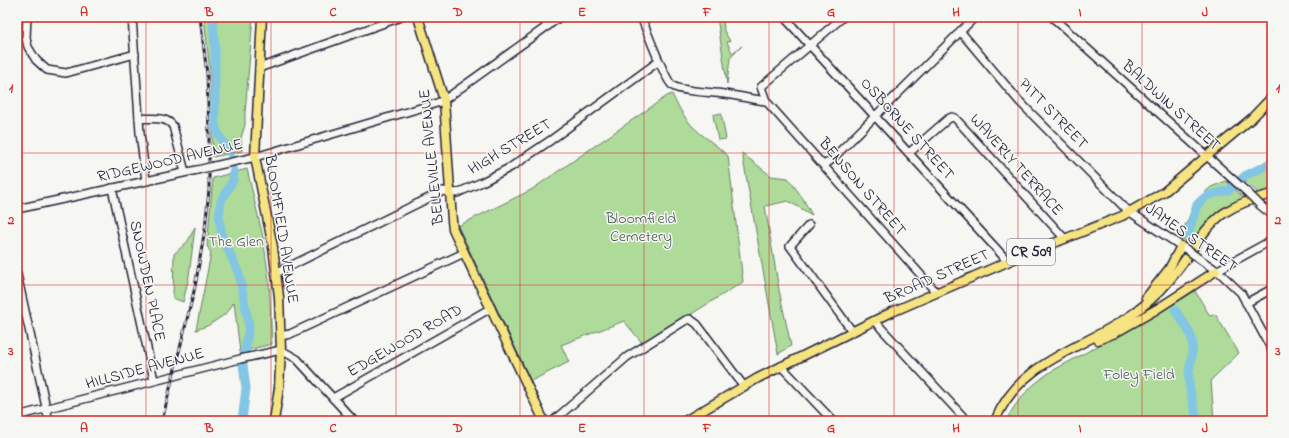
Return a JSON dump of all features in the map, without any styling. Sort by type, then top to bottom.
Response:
[{"type":"main road","name":"BLOOMFIELD AVENUE","points":[[262,17],[255,157],[273,247],[281,336],[279,388],[274,421]]},
{"type":"main road","name":"BELLEVILLE AVENUE","points":[[418,17],[444,100],[453,229],[544,421]]},
{"type":"main road","name":"BROAD STREET","points":[[685,421],[743,385],[852,331],[936,292],[1130,212],[1164,192],[1255,116],[1272,97]]},
{"type":"main road","points":[[995,421],[1003,404],[1011,392],[1027,376],[1048,361],[1108,330],[1139,310],[1162,289],[1208,229],[1224,213],[1245,202],[1272,194]]},
{"type":"main road","points":[[1000,421],[1014,397],[1030,379],[1050,366],[1127,323],[1153,304],[1176,280],[1211,232],[1226,217],[1247,206],[1272,198]]},
{"type":"main road","points":[[1108,330],[1133,311],[1149,294],[1184,248]]},
{"type":"main road","points":[[1092,343],[1115,333],[1157,309],[1216,271]]},
{"type":"street","points":[[27,17],[26,38],[28,47],[36,60],[47,70],[66,73],[135,54]]},
{"type":"street","points":[[132,17],[142,162],[146,181]]},
{"type":"street","points":[[259,68],[401,17]]},
{"type":"street","points":[[542,17],[548,26]]},
{"type":"street","name":"RIDGEWOOD AVENUE","points":[[17,209],[255,157],[437,103],[444,100],[560,17]]},
{"type":"street","points":[[641,17],[659,61],[669,82],[673,86],[681,89],[766,101],[761,87],[842,17]]},
{"type":"street","name":"OSBORNE STREET","points":[[784,17],[1007,262]]},
{"type":"street","points":[[824,165],[830,161],[975,17]]},
{"type":"street","name":"BALDWIN STREET","points":[[1052,17],[1272,215]]},
{"type":"street","name":"PITT STREET","points":[[960,31],[1019,101],[1130,212]]},
{"type":"street","name":"HIGH STREET","points":[[276,273],[443,191],[456,193],[482,182],[511,166],[551,140],[659,61]]},
{"type":"street","name":"BENSON STREET","points":[[766,101],[936,292]]},
{"type":"street","name":"WAVERLY TERRACE","points":[[909,153],[948,119],[952,117],[955,118],[1065,239]]},
{"type":"street","points":[[139,118],[163,119],[171,123],[185,172]]},
{"type":"street","name":"SNOWDEN PLACE","points":[[112,188],[154,380]]},
{"type":"street","name":"JAMES STREET","points":[[1130,212],[1201,260],[1236,288],[1272,350]]},
{"type":"street","points":[[809,226],[790,246],[852,331]]},
{"type":"street","points":[[1216,271],[1272,240]]},
{"type":"street","points":[[281,336],[290,334],[464,253]]},
{"type":"street","points":[[17,274],[49,421]]},
{"type":"street","points":[[1246,303],[1272,289]]},
{"type":"street","name":"EDGEWOOD ROAD","points":[[334,398],[491,308]]},
{"type":"street","points":[[553,421],[627,357],[686,320],[690,319],[697,324],[743,385]]},
{"type":"street","points":[[876,320],[879,326],[968,421]]},
{"type":"street","points":[[281,350],[297,359],[354,421]]},
{"type":"street","name":"HILLSIDE AVENUE","points":[[17,416],[154,380],[281,350]]},
{"type":"street","points":[[781,366],[833,421]]},
{"type":"street","points":[[695,415],[701,421]]},
{"type":"green space","points":[[204,17],[253,17],[245,125],[241,138],[242,151],[213,157],[210,72]]},
{"type":"green space","points":[[717,17],[723,17],[724,31],[730,41],[727,42],[732,53],[742,46],[730,58],[727,84]]},
{"type":"green space","name":"Bloomfield Cemetery","points":[[672,94],[686,119],[692,126],[728,156],[743,282],[643,344],[624,321],[561,345],[569,362],[531,381],[458,226],[531,190]]},
{"type":"green space","points":[[721,113],[726,139],[718,140],[713,115]]},
{"type":"green space","points":[[742,153],[771,176],[788,178],[802,197],[812,215],[788,201],[765,206],[779,290],[791,346],[778,354]]},
{"type":"green space","points":[[1272,157],[1272,190],[1259,194],[1241,177]]},
{"type":"green space","name":"The Glen","points":[[247,169],[263,237],[269,280],[272,344],[240,352],[234,302],[227,313],[209,325],[196,330],[211,253],[207,246],[213,178]]},
{"type":"green space","points":[[1226,181],[1244,198],[1216,217],[1192,245],[1178,236],[1187,222],[1195,201],[1211,187]]},
{"type":"green space","points":[[195,227],[189,276],[183,302],[173,298],[174,254],[188,241]]},
{"type":"green space","name":"Foley Field","points":[[1195,291],[1210,316],[1215,314],[1239,353],[1211,380],[1214,421],[1006,421],[1020,399],[1052,371],[1169,307]]},
{"type":"waterway","points":[[213,17],[215,48],[215,124],[218,133],[230,153]]},
{"type":"waterway","points":[[1188,235],[1197,205],[1203,199],[1209,195],[1229,190],[1246,175],[1272,163]]},
{"type":"waterway","points":[[234,171],[233,180],[221,201],[219,216],[222,236],[239,274],[249,325],[243,365],[246,388],[242,421]]},
{"type":"waterway","points":[[1175,310],[1187,328],[1192,339],[1193,349],[1189,374],[1189,385],[1198,421]]},
{"type":"railway","points":[[162,421],[195,287],[205,229],[209,190],[207,74],[200,17]]}]
